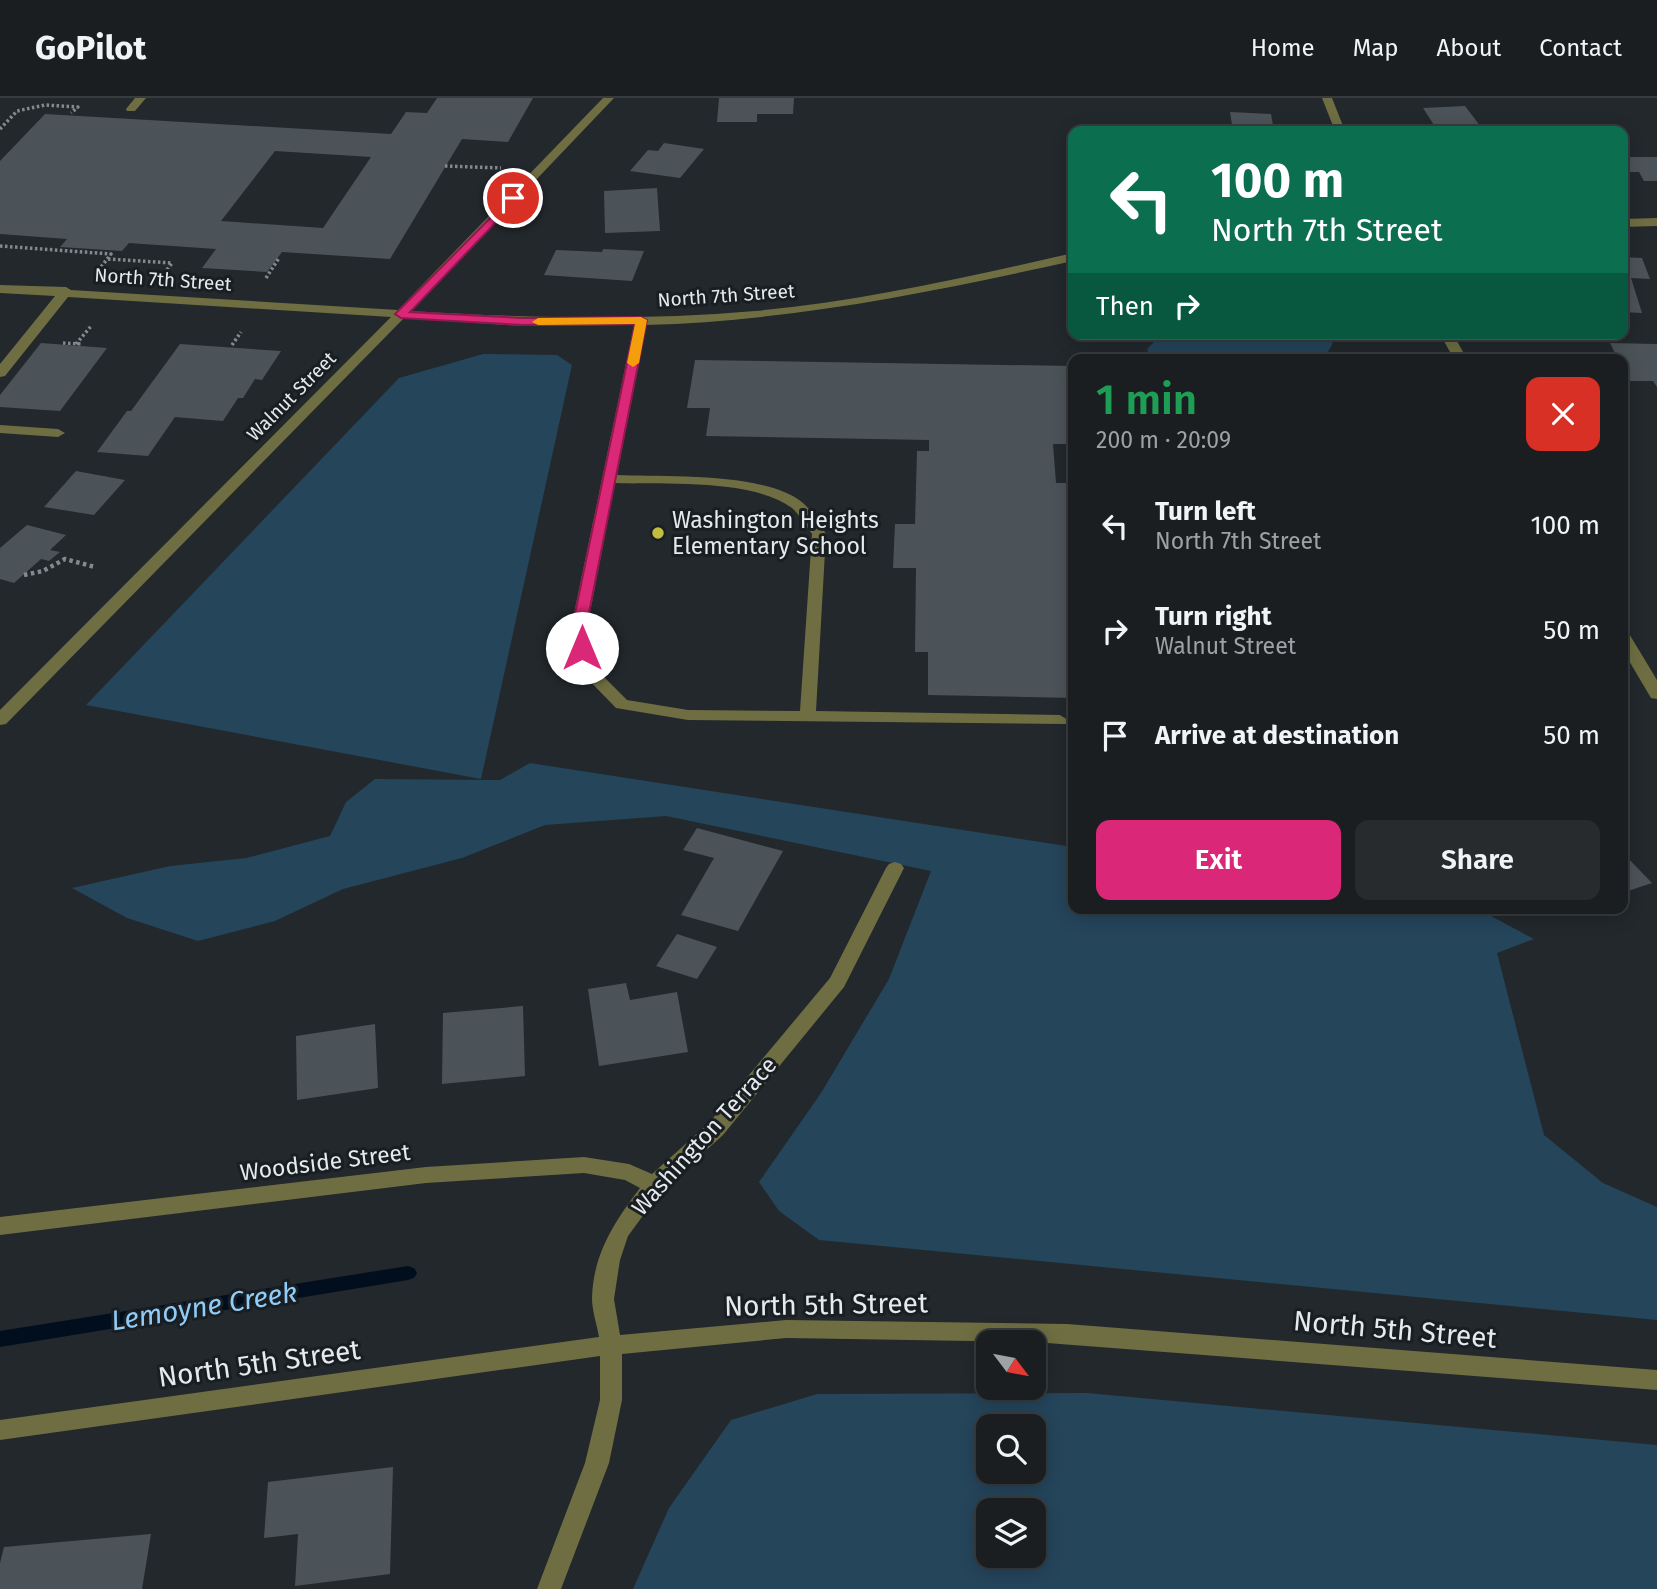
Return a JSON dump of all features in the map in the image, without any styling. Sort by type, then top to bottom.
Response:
[{"type":"street","points":[[131,109],[141,98]]},
{"type":"street","name":"Walnut Street","points":[[0,720],[401,314],[608,98]]},
{"type":"street","points":[[1327,98],[1338,126]]},
{"type":"street","points":[[1628,223],[1657,222]]},
{"type":"street","name":"North 7th Street","points":[[0,289],[66,291],[523,322],[641,320],[789,312],[933,288],[1068,258]]},
{"type":"street","points":[[0,373],[66,291]]},
{"type":"street","points":[[641,320],[579,628],[585,668],[622,705],[688,715],[1060,720]]},
{"type":"street","points":[[0,429],[58,433]]},
{"type":"street","points":[[611,479],[713,483],[765,489],[799,506],[818,534],[808,716]]},
{"type":"street","points":[[1628,645],[1657,694]]},
{"type":"street","name":"Washington Terrace","points":[[549,1589],[597,1463],[611,1400],[611,1345],[603,1299],[610,1260],[619,1232],[654,1185],[716,1129],[837,982],[895,868]]},
{"type":"street","name":"Woodside Street","points":[[0,1226],[426,1175],[558,1166],[584,1165],[629,1172],[654,1185]]},
{"type":"street","name":"North 5th Street","points":[[0,1430],[611,1345],[786,1329],[1067,1334],[1657,1380]]},
{"type":"path","points":[[0,129],[17,111],[36,107],[78,107],[71,113]]},
{"type":"path","points":[[445,166],[505,169]]},
{"type":"path","points":[[0,246],[111,254],[100,268]]},
{"type":"path","points":[[269,274],[279,258]]},
{"type":"path","points":[[108,259],[172,263],[164,273]]},
{"type":"path","points":[[76,344],[99,316]]},
{"type":"path","points":[[23,575],[44,571],[65,559],[95,567]]},
{"type":"shaded area","points":[[1156,340],[1329,340],[1333,343],[1327,354],[1149,354],[1147,349]]},
{"type":"shaded area","points":[[483,354],[557,355],[572,365],[481,779],[86,705],[399,378]]},
{"type":"shaded area","points":[[530,763],[1068,846],[1068,914],[1487,914],[1534,939],[1497,953],[1544,1135],[1603,1183],[1657,1207],[1657,1320],[819,1240],[779,1211],[759,1182],[821,1093],[889,979],[931,871],[666,816],[545,825],[462,858],[343,889],[275,921],[198,941],[127,918],[72,888],[170,866],[246,858],[330,836],[346,802],[375,779],[500,780]]},
{"type":"shaded area","points":[[976,1393],[976,1400],[1046,1400],[1046,1393],[1087,1393],[1657,1445],[1657,1589],[633,1589],[669,1508],[731,1420],[817,1394]]},
{"type":"building","points":[[437,98],[533,98],[508,142],[462,139],[390,259],[282,252],[267,272],[202,268],[216,249],[129,243],[122,251],[60,247],[67,239],[0,234],[0,161],[45,114],[391,134],[406,112],[427,113]],"holes":[[[275,151],[371,157],[323,228],[221,221]]]},
{"type":"building","points":[[719,98],[794,98],[793,114],[757,114],[757,122],[717,122]]},
{"type":"building","points":[[1465,106],[1480,126],[1426,126],[1434,125],[1423,108]]},
{"type":"building","points":[[1230,112],[1271,114],[1273,126],[1232,126]]},
{"type":"building","points":[[664,143],[704,149],[680,178],[630,171],[648,150],[658,151]]},
{"type":"building","points":[[1628,157],[1657,157],[1657,181],[1644,181],[1639,172],[1628,172]]},
{"type":"building","points":[[657,188],[660,231],[605,233],[604,191]]},
{"type":"building","points":[[603,249],[644,251],[632,281],[544,275],[556,250],[602,252]]},
{"type":"building","points":[[1628,257],[1642,258],[1650,279],[1631,278],[1642,313],[1628,312]]},
{"type":"building","points":[[41,343],[107,348],[60,411],[0,407],[0,395]]},
{"type":"building","points":[[1610,343],[1657,344],[1657,387],[1653,381],[1629,381],[1628,354],[1616,354]]},
{"type":"building","points":[[180,344],[281,351],[262,380],[255,379],[223,421],[175,417],[148,456],[97,452],[127,411],[131,411]]},
{"type":"building","points":[[695,360],[1068,366],[1068,444],[1053,444],[1056,483],[1068,483],[1068,698],[928,695],[928,652],[915,652],[916,568],[893,568],[895,524],[915,524],[917,451],[929,451],[929,440],[706,436],[710,408],[687,408]]},
{"type":"building","points":[[76,471],[125,480],[94,515],[44,507]]},
{"type":"building","points":[[27,525],[66,535],[50,550],[60,552],[49,561],[41,559],[14,583],[0,579],[0,548]]},
{"type":"building","points":[[697,828],[783,851],[738,931],[681,915],[714,858],[683,850]]},
{"type":"building","points":[[1628,858],[1652,883],[1628,891]]},
{"type":"building","points":[[677,934],[717,947],[697,979],[656,966]]},
{"type":"building","points":[[626,983],[630,1000],[677,992],[688,1052],[599,1066],[588,989]]},
{"type":"building","points":[[523,1006],[525,1076],[442,1084],[443,1013]]},
{"type":"building","points":[[375,1024],[378,1088],[297,1100],[296,1036]]},
{"type":"building","points":[[393,1467],[390,1574],[295,1586],[298,1534],[264,1538],[268,1482]]},
{"type":"building","points":[[151,1534],[142,1589],[0,1589],[0,1563],[4,1547]]},
{"type":"waterway","name":"Lemoyne Creek","points":[[0,1339],[408,1273]]},
{"type":"slow traffic","points":[[538,322],[641,320],[633,363]]},
{"type":"place","name":"Washington Heights Elementary School","points":[[658,533]]},
{"type":"route","points":[[513,198],[401,314],[523,322],[641,320],[579,628],[582,648]]}]
